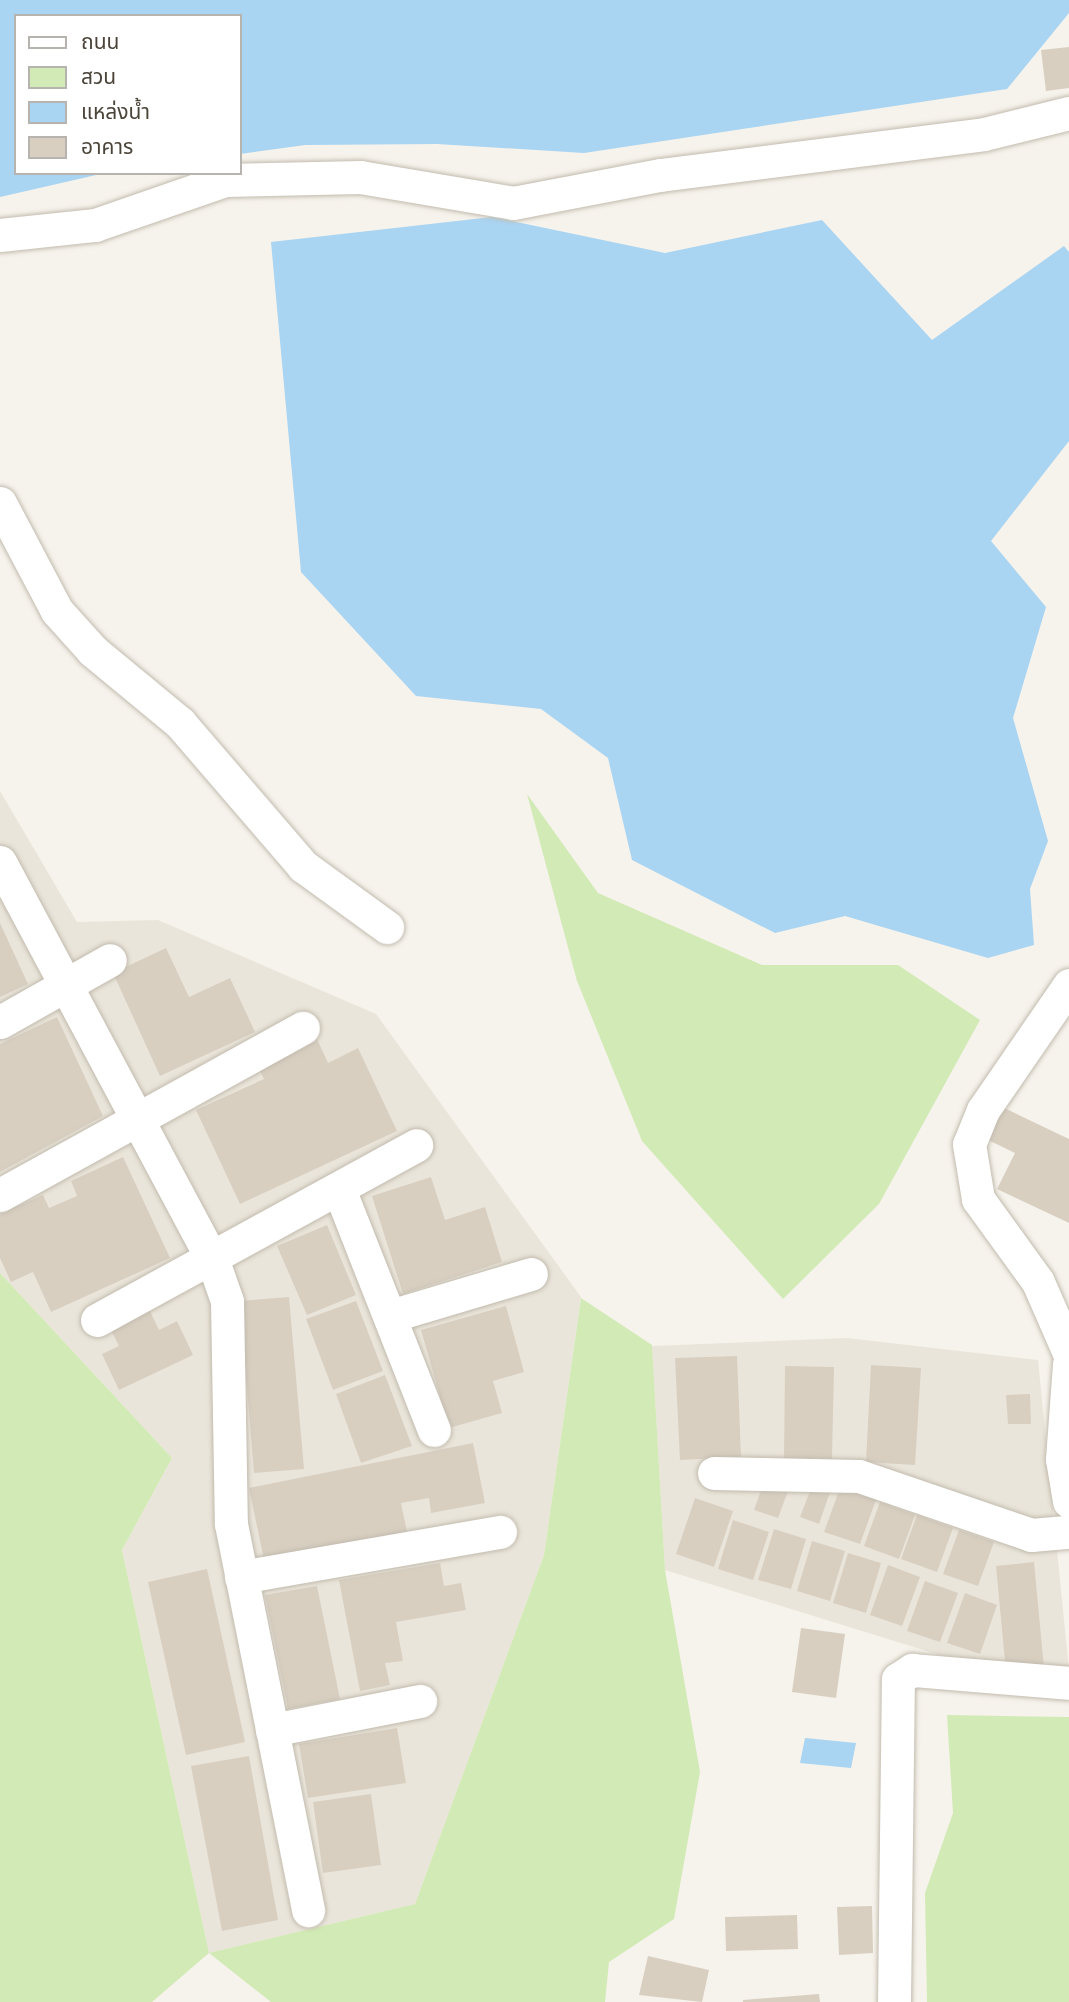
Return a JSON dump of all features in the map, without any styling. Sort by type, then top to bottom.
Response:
[{"type":"street","points":[[0,235],[95,225],[225,180],[359,177],[513,203],[660,175],[984,134],[1069,113]]},
{"type":"street","points":[[0,503],[57,611],[93,651],[180,723],[303,866],[387,927]]},
{"type":"street","points":[[0,862],[213,1261],[228,1301],[232,1524],[308,1910]]},
{"type":"street","points":[[0,1022],[110,960]]},
{"type":"street","points":[[1069,985],[983,1110],[969,1144],[978,1199],[1038,1282],[1069,1353]]},
{"type":"street","points":[[0,1195],[303,1028]]},
{"type":"street","points":[[97,1320],[213,1261],[416,1145]]},
{"type":"street","points":[[339,1189],[435,1430]]},
{"type":"street","points":[[390,1316],[531,1274]]},
{"type":"street","points":[[1069,1364],[1062,1459],[1069,1501]]},
{"type":"street","points":[[714,1472],[859,1476],[1031,1535],[1069,1532]]},
{"type":"street","points":[[241,1577],[500,1532]]},
{"type":"street","points":[[894,2002],[898,1679],[912,1670],[1069,1683]]},
{"type":"street","points":[[272,1730],[420,1701]]},
{"type":"shaded area","points":[[0,791],[77,922],[158,920],[376,1014],[581,1297],[544,1555],[415,1904],[209,1953],[122,1550],[172,1458],[0,1273]]},
{"type":"shaded area","points":[[847,1338],[1038,1360],[1069,1670],[1004,1675],[665,1570],[652,1346]]},
{"type":"green space","points":[[527,794],[598,893],[762,965],[898,965],[980,1020],[879,1204],[783,1299],[642,1141],[577,981]]},
{"type":"green space","points":[[0,1273],[172,1458],[122,1550],[209,1953],[152,2002],[0,2002]]},
{"type":"green space","points":[[581,1298],[652,1345],[665,1570],[700,1772],[674,1919],[609,1962],[605,2002],[271,2002],[209,1953],[415,1904],[544,1555]]},
{"type":"green space","points":[[947,1715],[1069,1717],[1069,2002],[927,2002],[925,1893],[953,1813]]},
{"type":"water","points":[[0,0],[1069,0],[1069,13],[1007,89],[584,153],[437,144],[305,145],[242,154],[242,14],[14,14],[14,175],[96,175],[0,197]]},
{"type":"water","points":[[492,217],[665,253],[822,220],[932,340],[1064,246],[1069,252],[1069,441],[991,541],[1046,607],[1013,718],[1048,841],[1030,889],[1034,945],[988,958],[845,916],[775,933],[632,860],[608,758],[541,709],[416,696],[301,572],[271,242]]},
{"type":"water","points":[[805,1738],[856,1743],[851,1768],[800,1763]]},
{"type":"building","points":[[1069,47],[1069,88],[1046,91],[1041,50]]},
{"type":"building","points":[[0,923],[28,984],[0,997]]},
{"type":"building","points":[[166,948],[189,997],[230,978],[255,1032],[160,1076],[113,973]]},
{"type":"building","points":[[57,1017],[103,1116],[0,1172],[0,1044]]},
{"type":"building","points":[[316,1037],[328,1063],[358,1048],[397,1131],[240,1204],[196,1110],[264,1079],[259,1069]]},
{"type":"building","points":[[1000,1106],[1069,1139],[1069,1223],[997,1189],[1015,1153],[984,1138]]},
{"type":"building","points":[[123,1157],[170,1258],[51,1312],[33,1272],[11,1282],[0,1258],[0,1214],[43,1195],[49,1208],[77,1196],[71,1181]]},
{"type":"building","points":[[431,1177],[445,1220],[485,1207],[502,1262],[403,1294],[372,1196]]},
{"type":"building","points":[[327,1225],[356,1295],[307,1315],[277,1246]]},
{"type":"building","points":[[289,1297],[304,1469],[254,1473],[240,1301]]},
{"type":"building","points":[[356,1301],[383,1371],[333,1390],[306,1319]]},
{"type":"building","points":[[506,1306],[524,1372],[493,1381],[502,1413],[449,1428],[421,1330]]},
{"type":"building","points":[[149,1309],[159,1330],[177,1321],[193,1355],[119,1390],[102,1354],[119,1346],[110,1328]]},
{"type":"building","points":[[737,1356],[741,1457],[680,1460],[675,1358]]},
{"type":"building","points":[[871,1365],[921,1368],[915,1465],[866,1462]]},
{"type":"building","points":[[785,1366],[834,1367],[832,1459],[784,1458]]},
{"type":"building","points":[[385,1375],[412,1446],[361,1463],[336,1394]]},
{"type":"building","points":[[1030,1394],[1031,1424],[1008,1424],[1006,1395]]},
{"type":"building","points":[[473,1443],[485,1503],[431,1513],[429,1498],[401,1503],[407,1532],[264,1560],[249,1488]]},
{"type":"building","points":[[764,1482],[788,1491],[778,1518],[754,1510]]},
{"type":"building","points":[[812,1486],[830,1492],[819,1524],[800,1517]]},
{"type":"building","points":[[840,1488],[876,1500],[860,1544],[824,1532]]},
{"type":"building","points":[[695,1498],[733,1511],[714,1567],[676,1554]]},
{"type":"building","points":[[880,1502],[915,1515],[899,1559],[864,1546]]},
{"type":"building","points":[[917,1515],[953,1528],[937,1572],[901,1559]]},
{"type":"building","points":[[733,1520],[769,1532],[753,1580],[718,1569]]},
{"type":"building","points":[[774,1529],[806,1539],[791,1589],[758,1580]]},
{"type":"building","points":[[959,1530],[994,1542],[978,1586],[943,1574]]},
{"type":"building","points":[[812,1541],[845,1551],[830,1601],[797,1591]]},
{"type":"building","points":[[848,1553],[881,1563],[866,1613],[833,1603]]},
{"type":"building","points":[[1034,1562],[1044,1668],[1006,1672],[996,1566]]},
{"type":"building","points":[[440,1563],[444,1586],[461,1583],[466,1610],[396,1622],[403,1661],[385,1663],[390,1685],[360,1691],[339,1580]]},
{"type":"building","points":[[888,1565],[920,1577],[902,1626],[870,1615]]},
{"type":"building","points":[[207,1569],[245,1742],[186,1755],[148,1582]]},
{"type":"building","points":[[925,1581],[958,1593],[940,1642],[907,1631]]},
{"type":"building","points":[[317,1586],[340,1699],[288,1709],[265,1595]]},
{"type":"building","points":[[965,1593],[997,1605],[980,1654],[947,1643]]},
{"type":"building","points":[[801,1628],[845,1634],[836,1698],[792,1692]]},
{"type":"building","points":[[397,1728],[406,1783],[308,1798],[299,1744]]},
{"type":"building","points":[[249,1756],[278,1920],[222,1931],[191,1766]]},
{"type":"building","points":[[371,1794],[381,1865],[323,1873],[313,1802]]},
{"type":"building","points":[[872,1906],[873,1953],[839,1955],[837,1907]]},
{"type":"building","points":[[797,1915],[798,1949],[726,1951],[725,1917]]},
{"type":"building","points":[[648,1956],[709,1970],[702,2002],[639,1995]]},
{"type":"building","points":[[819,1994],[820,2002],[743,2002],[743,2000]]}]
